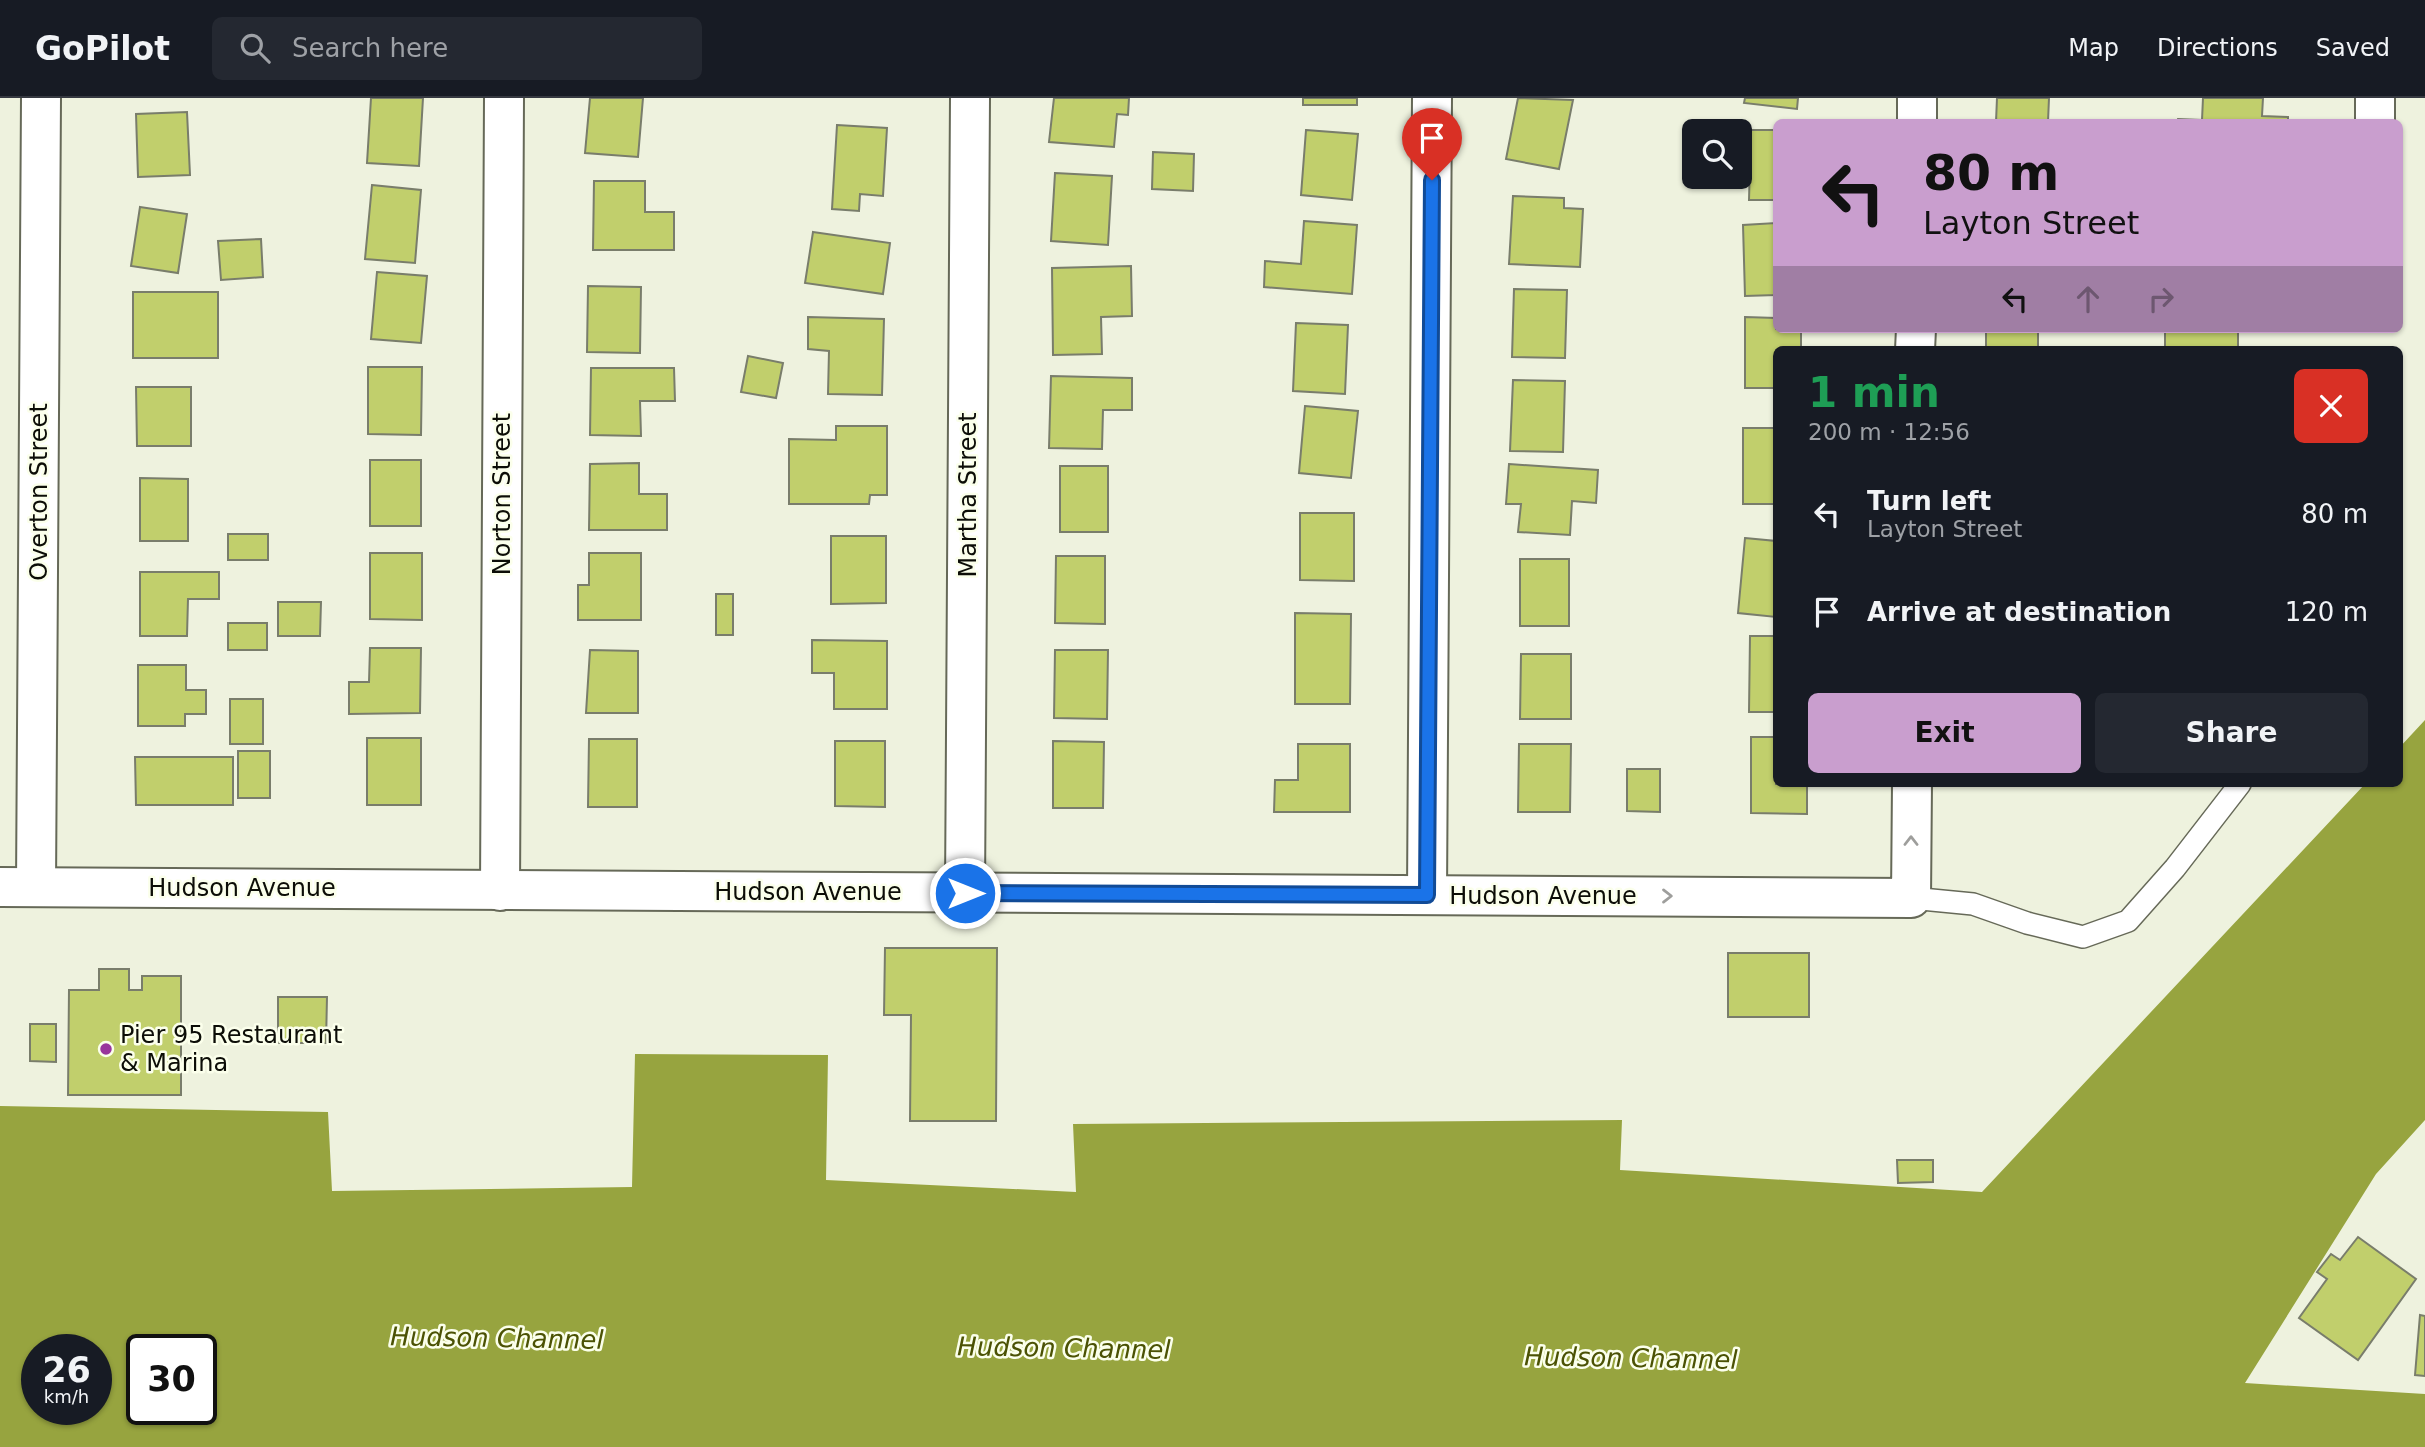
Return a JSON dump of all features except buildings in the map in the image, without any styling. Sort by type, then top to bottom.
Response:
[{"type":"street","name":"Overton Street","points":[[18,887],[41,98]]},
{"type":"street","name":"Norton Street","points":[[500,891],[504,98]]},
{"type":"street","name":"Martha Street","points":[[965,893],[970,98]]},
{"type":"street","points":[[1427,895],[1432,98]]},
{"type":"street","points":[[1917,98],[1917,119]]},
{"type":"street","points":[[2375,98],[2375,119]]},
{"type":"street","points":[[1911,898],[1912,787]]},
{"type":"street","name":"Hudson Avenue","points":[[18,887],[1911,898]]},
{"type":"lane","points":[[1911,898],[1973,904],[2027,923],[2083,937],[2129,921],[2238,787]]},
{"type":"water","name":"Hudson Channel","points":[[2425,720],[2425,1120],[2376,1174],[2245,1383],[2425,1394],[2425,1447],[0,1447],[0,1106],[328,1112],[332,1191],[632,1187],[635,1054],[828,1055],[826,1180],[1076,1192],[1073,1124],[1622,1120],[1620,1170],[1982,1192],[2362,787],[2403,787],[2403,744]]},
{"type":"place","name":"Pier 95 Restaurant & Marina","points":[[106,1049]]},
{"type":"route","points":[[965,893],[1427,895],[1432,180]]}]
